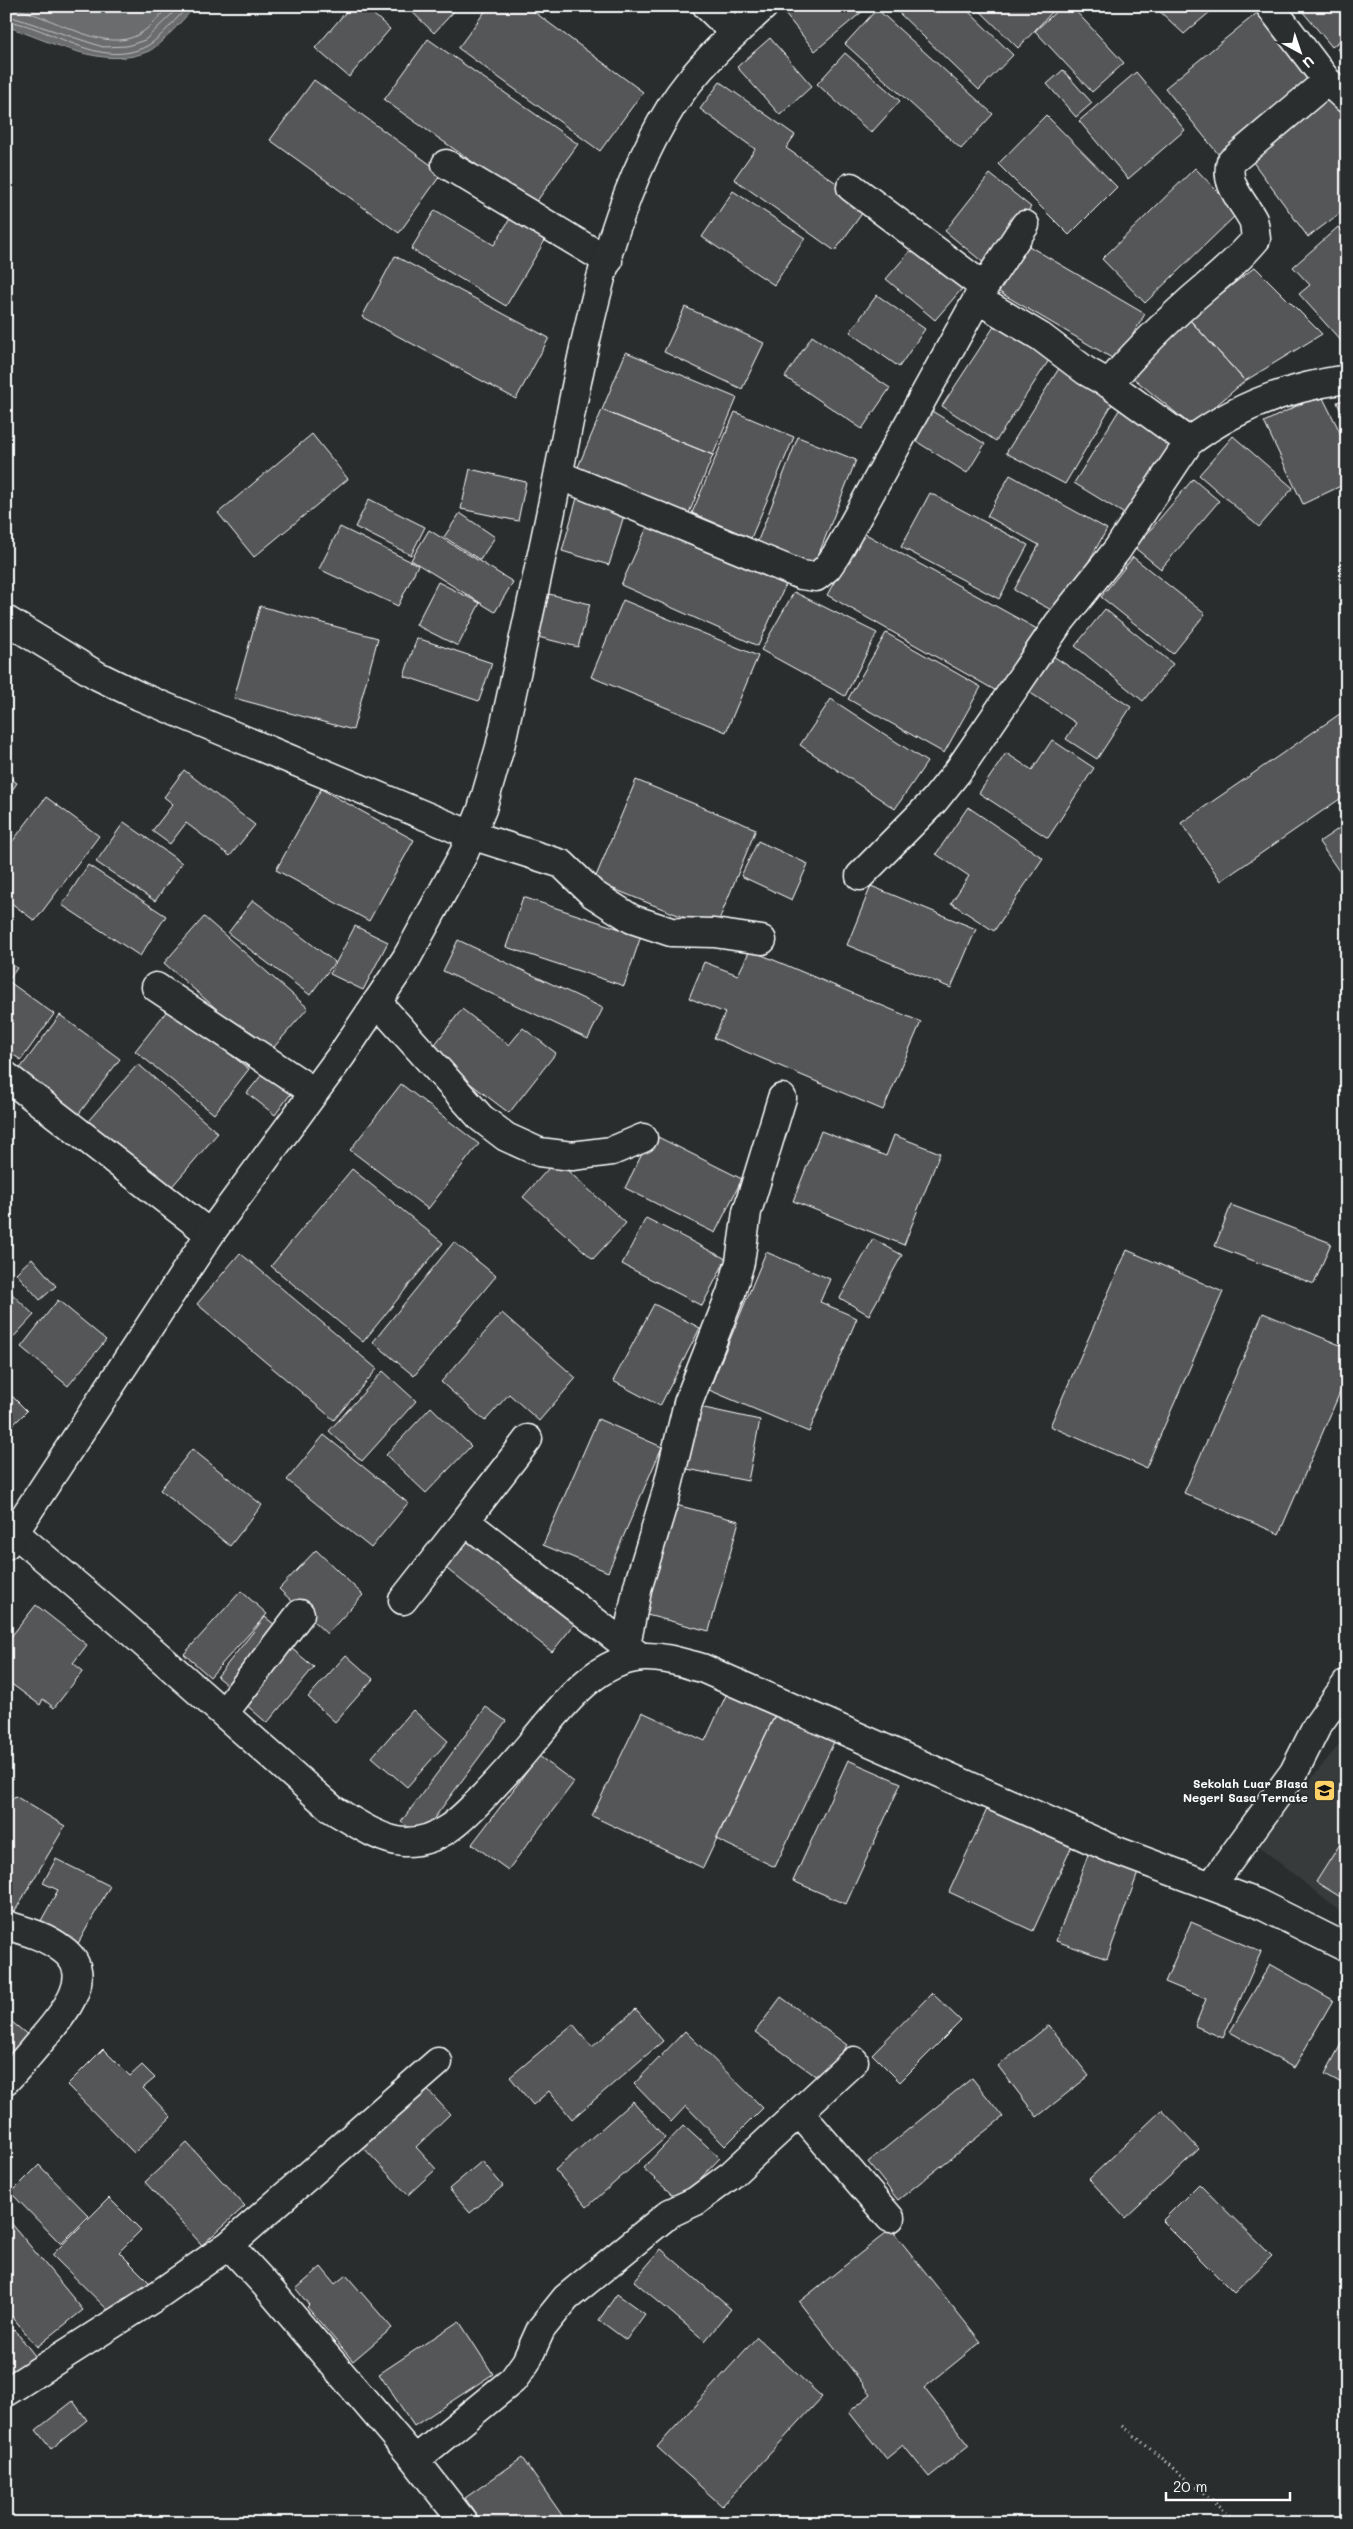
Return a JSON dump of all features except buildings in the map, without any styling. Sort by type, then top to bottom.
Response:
[{"type":"main road","points":[[707,6],[734,33]]},
{"type":"main road","points":[[634,1651],[576,1691],[510,1768],[454,1826],[435,1837],[419,1841],[402,1842],[370,1831],[332,1809],[224,1713],[11,1539],[210,1234],[314,1092],[406,959],[471,835],[482,809],[500,747],[559,476],[587,336],[618,222],[640,163],[672,106],[734,33],[764,6]]},
{"type":"main road","points":[[1109,384],[1132,356],[1244,254],[1256,240],[1254,222],[1231,183],[1228,173],[1232,162],[1337,90],[1270,6]]},
{"type":"main road","points":[[446,164],[608,261]]},
{"type":"main road","points":[[852,187],[982,293],[1086,370],[1109,384],[1189,442]]},
{"type":"main road","points":[[559,476],[801,575],[816,577],[827,568],[836,554],[982,293],[1025,225]]},
{"type":"main road","points":[[860,876],[934,801],[958,771],[1058,624],[1117,550],[1189,442],[1216,424],[1259,402],[1310,384],[1347,379]]},
{"type":"main road","points":[[6,620],[98,676],[140,696],[471,835],[562,864],[593,894],[632,919],[671,932],[714,933],[762,940]]},
{"type":"main road","points":[[156,987],[314,1092]]},
{"type":"main road","points":[[377,1002],[481,1118],[506,1137],[539,1152],[572,1156],[612,1151],[643,1138]]},
{"type":"main road","points":[[6,1076],[210,1234]]},
{"type":"main road","points":[[634,1651],[638,1586],[666,1494],[688,1403],[731,1293],[740,1262],[749,1205],[782,1098]]},
{"type":"main road","points":[[403,1600],[528,1439]]},
{"type":"main road","points":[[465,1521],[634,1651],[702,1668],[1117,1851],[1257,1903],[1347,1948]]},
{"type":"main road","points":[[224,1713],[300,1614]]},
{"type":"main road","points":[[1211,1886],[1294,1772],[1317,1726],[1347,1683]]},
{"type":"main road","points":[[6,1925],[38,1934],[63,1949],[77,1968],[78,1981],[66,2009],[6,2080]]},
{"type":"main road","points":[[415,2460],[513,2380],[526,2362],[541,2329],[566,2298],[670,2213],[696,2201],[731,2175],[854,2061]]},
{"type":"main road","points":[[6,2392],[152,2299],[229,2245],[438,2062]]},
{"type":"main road","points":[[799,2112],[890,2218]]},
{"type":"main road","points":[[229,2245],[264,2283],[415,2460],[464,2523]]},
{"type":"path","points":[[1123,2426],[1238,2523]]},
{"type":"shaded area","name":"Sekolah Luar Biasa Negeri Sasa Ternate","points":[[1347,1735],[1347,1917],[1257,1845]]},
{"type":"water","points":[[6,6],[196,6],[154,48],[132,56],[114,58],[77,52],[6,26]]},
{"type":"place","name":"Sekolah Luar Biasa Negeri Sasa Ternate","points":[[1324,1790]]}]
